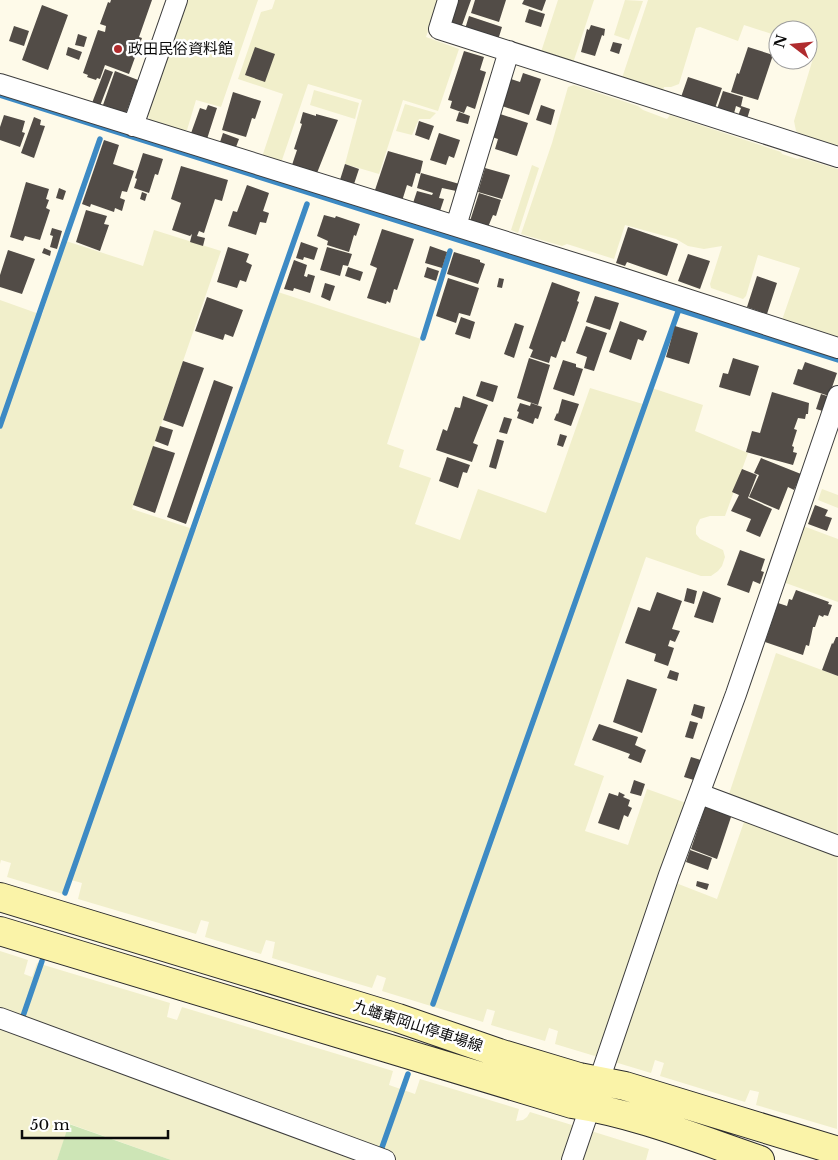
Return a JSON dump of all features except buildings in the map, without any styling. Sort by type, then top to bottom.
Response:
[{"type":"main road","name":"九蟠東岡山停車場線","points":[[0,897],[398,1018],[499,1053],[579,1077],[625,1086],[838,1151]]},
{"type":"main road","name":"九蟠東岡山停車場線","points":[[0,931],[572,1104],[591,1107],[670,1129],[760,1160]]},
{"type":"street","points":[[133,126],[178,0]]},
{"type":"street","points":[[448,0],[439,29],[507,55],[838,157]]},
{"type":"street","points":[[456,226],[507,55]]},
{"type":"street","points":[[0,84],[456,226],[838,348]]},
{"type":"street","points":[[572,1160],[669,875],[700,794],[838,396]]},
{"type":"street","points":[[700,794],[838,846]]},
{"type":"street","points":[[0,1018],[385,1160]]},
{"type":"shaded area","points":[[187,0],[258,0],[221,107],[196,100],[187,130],[178,134],[153,126],[147,114]]},
{"type":"shaded area","points":[[275,0],[438,0],[426,37],[459,49],[438,111],[403,100],[379,174],[345,164],[362,100],[308,84],[282,160],[261,160],[283,94],[238,79],[261,12],[272,9]]},
{"type":"shaded area","points":[[558,0],[594,0],[573,63],[541,52]]},
{"type":"shaded area","points":[[625,0],[643,1],[629,40],[614,35]]},
{"type":"shaded area","points":[[648,0],[838,0],[838,151],[808,140],[796,131],[794,121],[810,70],[818,70],[818,20],[768,20],[768,33],[744,25],[738,41],[700,27],[696,28],[679,84],[664,87],[662,94],[621,81]]},
{"type":"shaded area","points":[[574,85],[638,106],[643,110],[667,119],[670,115],[797,159],[801,158],[838,169],[838,340],[782,320],[800,268],[758,255],[746,296],[743,299],[711,288],[710,284],[722,246],[704,249],[688,246],[676,239],[625,225],[614,259],[567,244],[562,246],[521,234],[552,143],[568,87]]},
{"type":"shaded area","points":[[314,90],[359,103],[355,119],[310,105]]},
{"type":"shaded area","points":[[405,104],[436,113],[430,119],[419,119],[412,135],[396,131]]},
{"type":"shaded area","points":[[532,165],[539,168],[518,233],[511,230]]},
{"type":"shaded area","points":[[154,230],[221,251],[132,509],[196,530],[278,292],[421,339],[387,444],[404,450],[399,467],[431,478],[415,524],[460,540],[478,489],[546,513],[590,388],[646,405],[652,388],[703,405],[695,431],[748,453],[725,516],[710,516],[700,519],[696,527],[696,534],[700,539],[723,550],[725,557],[718,571],[711,576],[701,576],[646,557],[574,765],[604,776],[585,831],[628,845],[647,789],[689,804],[663,878],[717,899],[751,802],[729,794],[776,653],[838,676],[837,1129],[756,1105],[759,1092],[750,1090],[745,1102],[660,1076],[664,1063],[655,1060],[651,1073],[555,1044],[558,1031],[549,1028],[545,1041],[491,1025],[495,1011],[487,1009],[483,1022],[382,991],[386,978],[377,975],[372,988],[272,958],[275,942],[266,940],[261,954],[205,937],[209,922],[201,920],[196,934],[78,899],[82,883],[71,880],[66,895],[7,877],[11,863],[1,860],[0,864],[0,300],[42,315],[66,241],[143,266]]},
{"type":"shaded area","points":[[822,489],[838,495],[838,508],[818,500]]},
{"type":"shaded area","points":[[803,526],[838,539],[838,602],[783,582]]},
{"type":"shaded area","points":[[0,951],[28,960],[24,974],[32,977],[37,963],[170,1003],[167,1017],[177,1020],[182,1007],[393,1071],[389,1085],[415,1094],[420,1079],[519,1109],[516,1121],[523,1120],[530,1112],[649,1149],[646,1160],[171,1160],[70,1124],[57,1160],[0,1160]]},
{"type":"green space","points":[[69,1124],[171,1160],[57,1160]]},
{"type":"waterway","points":[[0,95],[838,360]]},
{"type":"waterway","points":[[0,426],[100,139]]},
{"type":"waterway","points":[[65,893],[307,204]]},
{"type":"waterway","points":[[423,338],[450,251]]},
{"type":"waterway","points":[[433,1004],[679,309]]},
{"type":"waterway","points":[[22,1019],[42,961]]},
{"type":"waterway","points":[[380,1153],[408,1074]]},
{"type":"place","name":"政田民俗資料館","points":[[118,49]]}]
